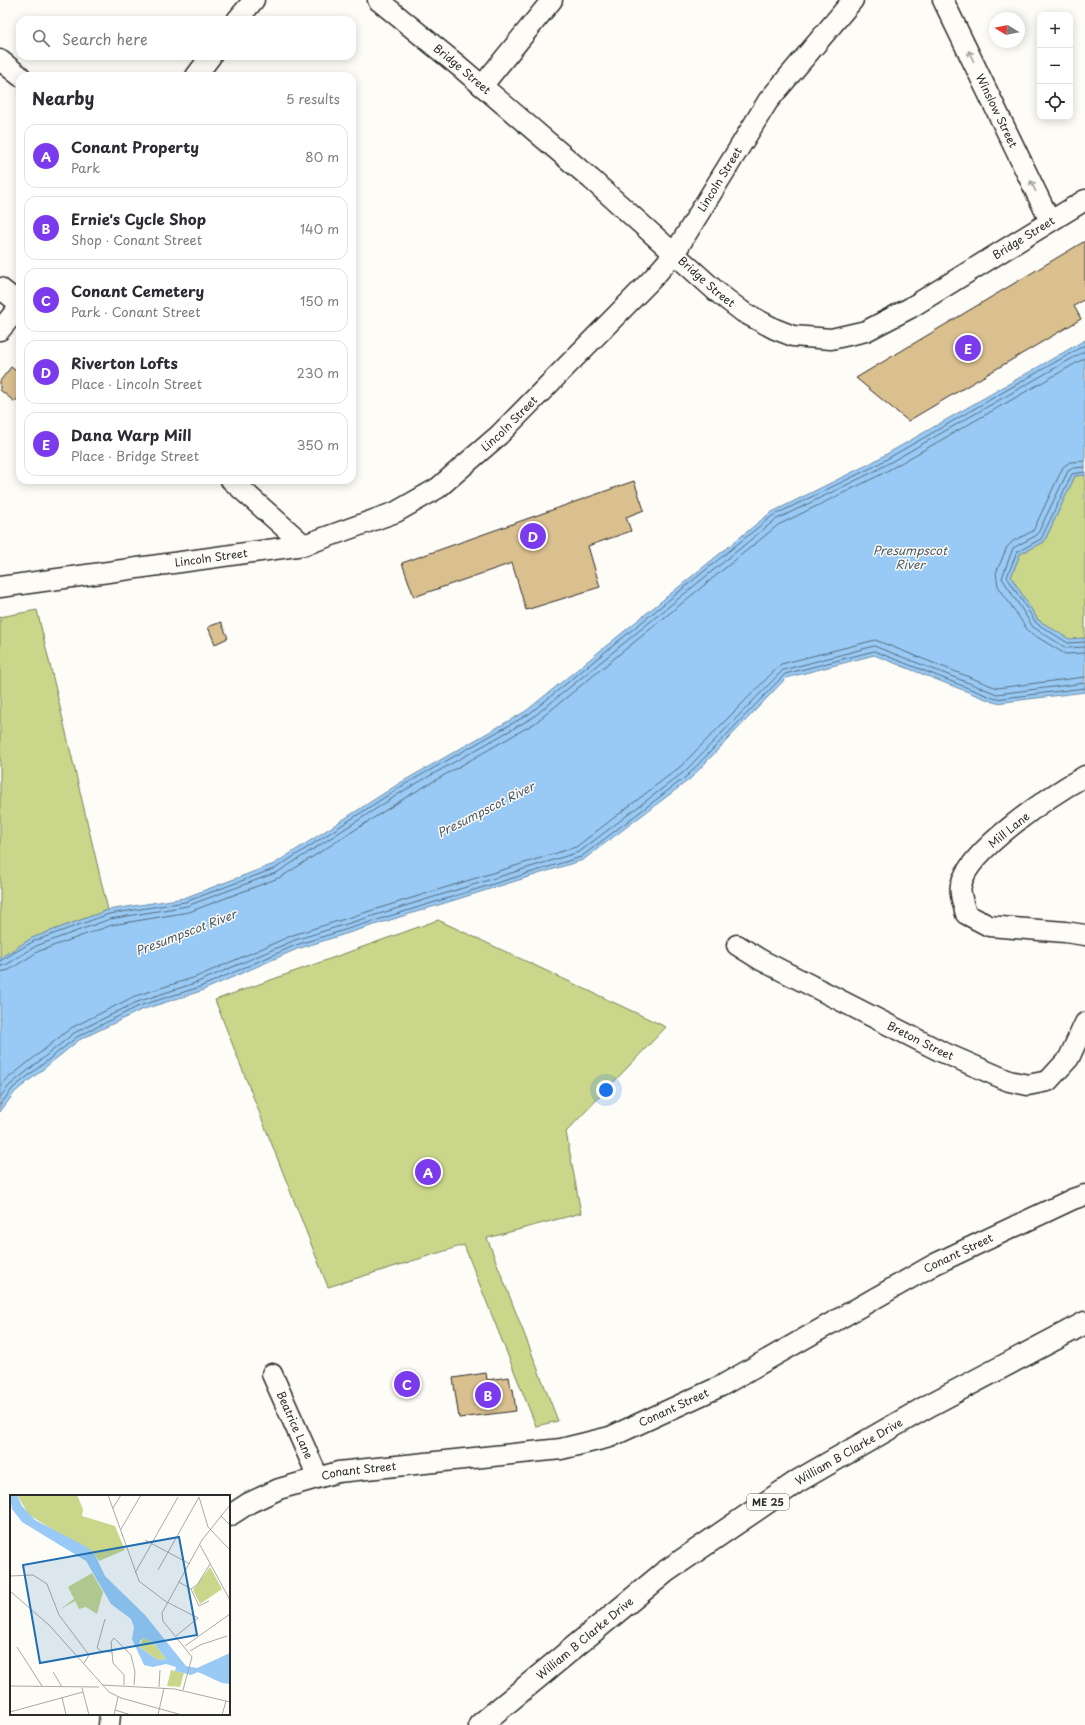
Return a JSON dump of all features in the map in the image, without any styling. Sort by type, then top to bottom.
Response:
[{"type":"highway","name":"William B Clarke Drive","points":[[480,1725],[666,1572],[798,1482],[928,1406],[1085,1323]]},
{"type":"street","points":[[240,16],[254,0]]},
{"type":"street","name":"Bridge Street","points":[[378,0],[482,86],[717,292],[749,315],[775,329],[793,336],[831,339],[849,336],[881,324],[1085,200]]},
{"type":"street","points":[[482,86],[552,0]]},
{"type":"street","name":"Lincoln Street","points":[[0,587],[304,545],[396,512],[438,488],[448,481],[499,435],[648,284],[674,254],[764,107],[853,0]]},
{"type":"street","name":"Winslow Street","points":[[944,0],[1050,221]]},
{"type":"street","points":[[0,60],[16,73]]},
{"type":"street","points":[[199,72],[208,60]]},
{"type":"street","points":[[0,288],[16,302]]},
{"type":"street","points":[[0,330],[16,310]]},
{"type":"street","points":[[235,484],[304,545]]},
{"type":"street","name":"Mill Lane","points":[[1085,776],[1049,798],[998,837],[975,858],[966,872],[960,886],[966,914],[989,926],[1057,931],[1085,935]]},
{"type":"street","name":"Breton Street","points":[[738,945],[761,960],[940,1051],[1009,1082],[1028,1085],[1048,1081],[1069,1058],[1085,1022]]},
{"type":"street","name":"Conant Street","points":[[230,1515],[249,1503],[279,1489],[318,1476],[357,1470],[561,1449],[610,1437],[722,1386],[891,1287],[935,1264],[1073,1199],[1085,1195]]},
{"type":"street","name":"Beatrice Lane","points":[[272,1374],[318,1476]]},
{"type":"street","points":[[109,1725],[110,1715]]},
{"type":"green space","points":[[1085,475],[1085,638],[1069,640],[1038,620],[1011,577],[1020,554],[1044,542],[1075,476]]},
{"type":"green space","points":[[37,610],[108,910],[32,938],[0,958],[0,617]]},
{"type":"green space","points":[[438,920],[666,1027],[566,1132],[581,1213],[487,1238],[558,1421],[536,1426],[464,1245],[328,1287],[215,1000]]},
{"type":"water","name":"Presumpscot River","points":[[1085,340],[1085,475],[1075,476],[1044,542],[1020,554],[1011,577],[1038,620],[1069,639],[1085,638],[1085,692],[996,703],[874,655],[786,678],[690,779],[583,860],[297,949],[201,991],[141,1010],[79,1040],[15,1092],[0,1112],[0,958],[32,938],[108,910],[184,898],[274,864],[400,783],[526,711],[770,513],[871,463]]},
{"type":"building","points":[[1085,241],[1085,299],[1074,306],[1081,319],[908,421],[856,378]]},
{"type":"building","points":[[11,367],[16,371],[15,402],[0,390],[0,381]]},
{"type":"building","points":[[634,481],[644,510],[626,517],[631,531],[588,546],[600,587],[526,610],[512,563],[414,597],[402,563]]},
{"type":"building","points":[[221,622],[228,638],[215,644],[208,627]]},
{"type":"building","points":[[486,1373],[487,1380],[509,1377],[511,1389],[513,1389],[516,1411],[459,1418],[453,1378]]},
{"type":"place","name":"Dana Warp Mill","points":[[968,348]]},
{"type":"place","name":"Riverton Lofts","points":[[533,536]]},
{"type":"place","name":"Conant Property","points":[[428,1172]]},
{"type":"place","name":"Conant Cemetery","points":[[407,1384]]},
{"type":"place","name":"Ernie's Cycle Shop","points":[[488,1395]]}]
